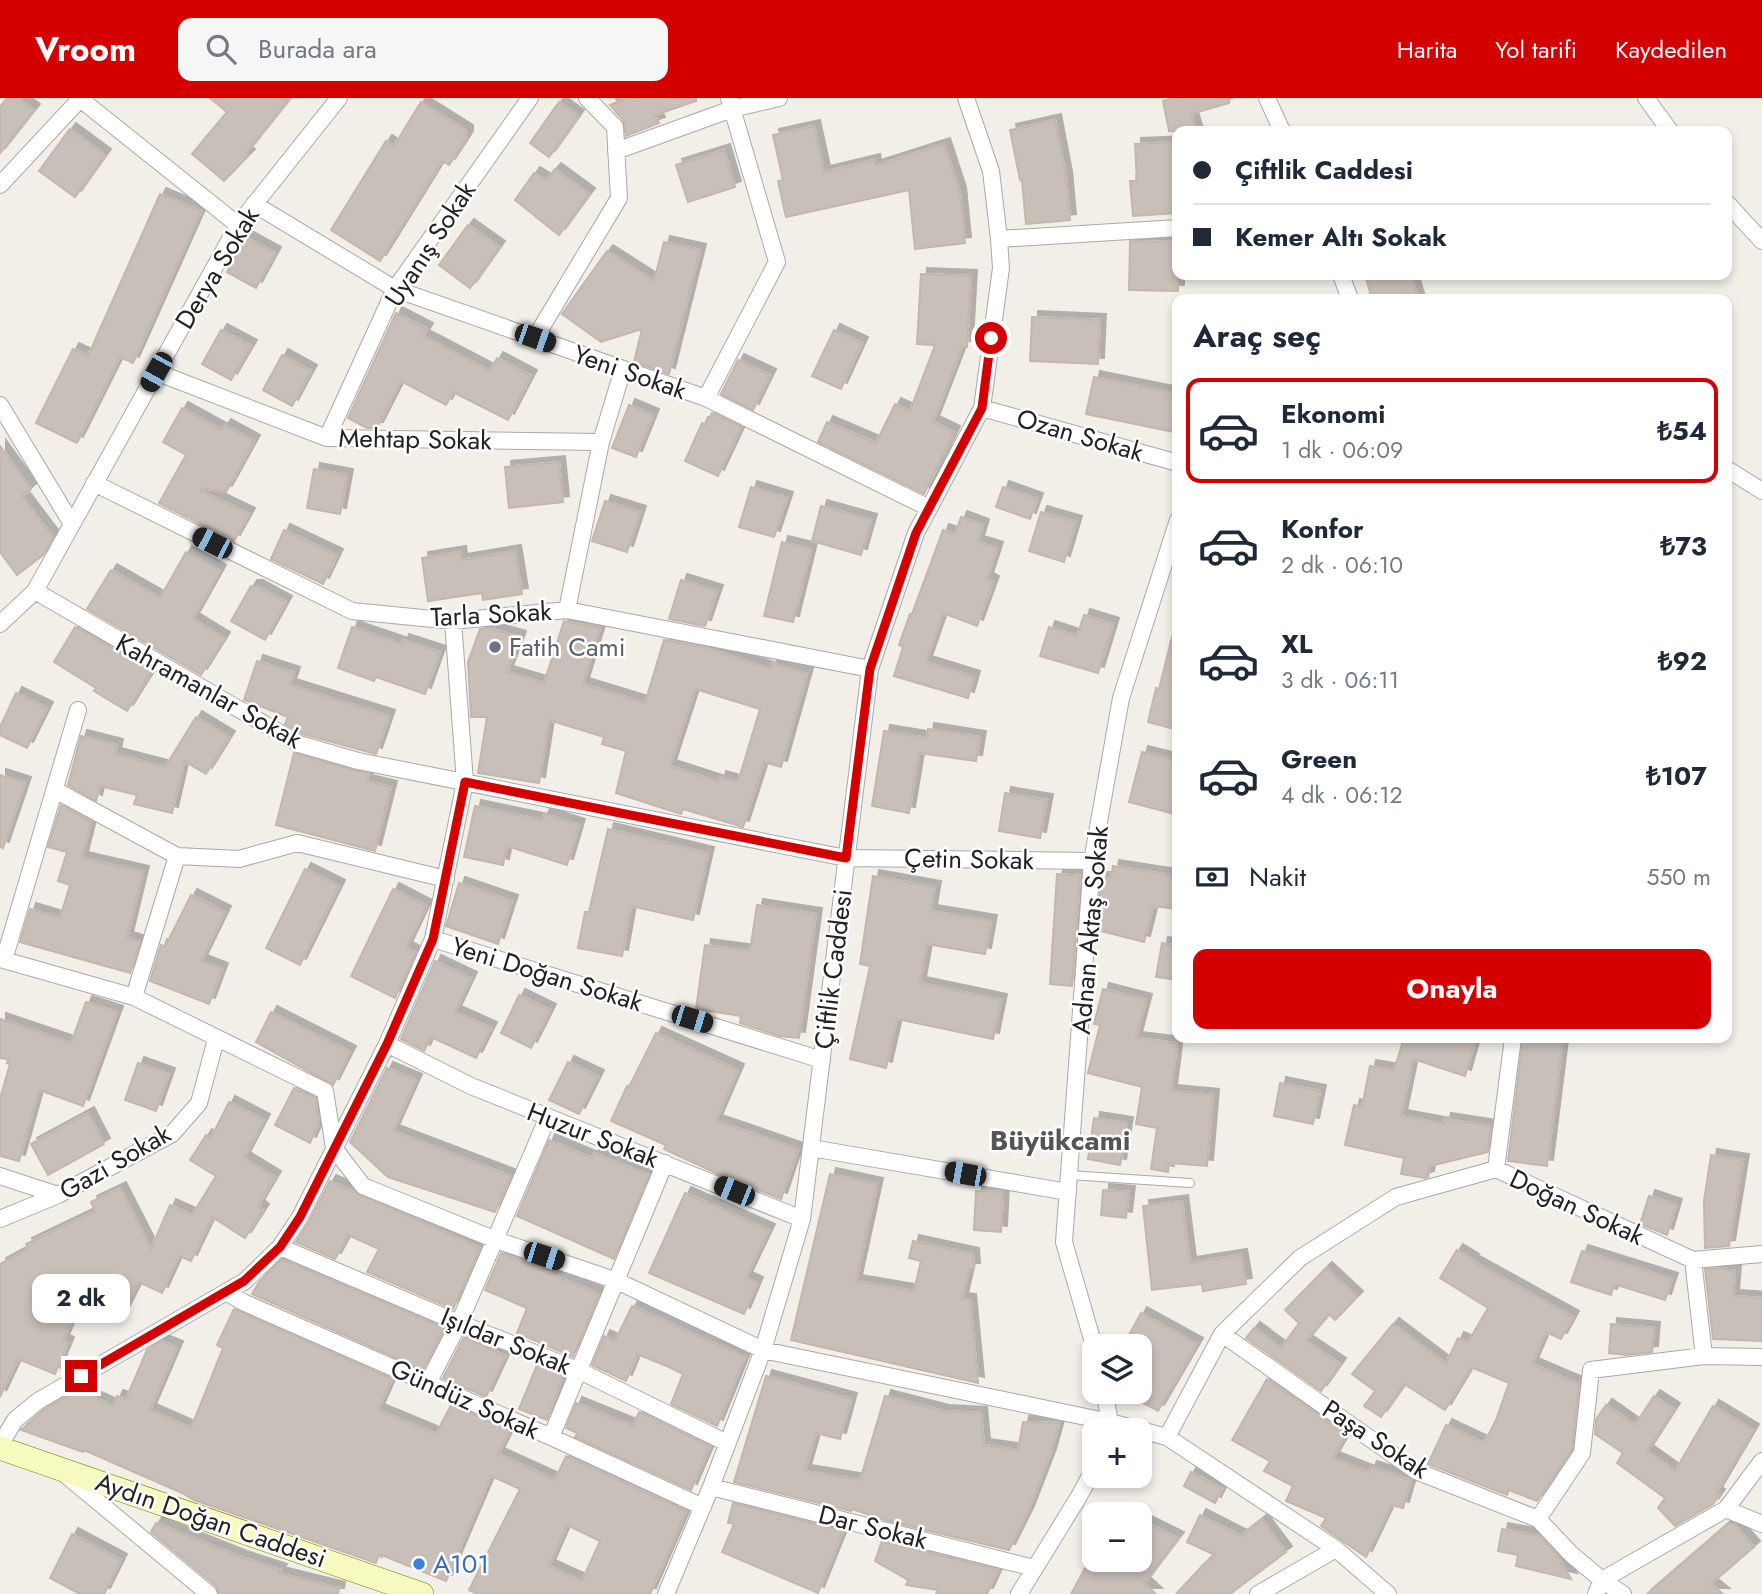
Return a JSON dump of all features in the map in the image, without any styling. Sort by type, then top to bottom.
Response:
[{"type":"main road","name":"Aydın Doğan Caddesi","points":[[0,1446],[422,1594]]},
{"type":"street","points":[[0,185],[80,98],[238,225]]},
{"type":"street","name":"Derya Sokak","points":[[0,624],[35,591],[238,225],[339,98]]},
{"type":"street","name":"Uyanış Sokak","points":[[327,438],[395,289],[530,98]]},
{"type":"street","points":[[535,338],[618,198],[615,127],[587,98]]},
{"type":"street","points":[[616,151],[730,103],[779,98]]},
{"type":"street","name":"Çiftlik Caddesi","points":[[666,1594],[711,1487],[763,1350],[803,1219],[870,669],[916,533],[982,408],[1001,268],[991,171],[966,98]]},
{"type":"street","points":[[1266,98],[1280,126]]},
{"type":"street","points":[[1646,98],[1666,126]]},
{"type":"street","points":[[706,398],[777,262],[730,103]]},
{"type":"street","name":"Yeni Sokak","points":[[254,204],[395,289],[706,398],[929,508]]},
{"type":"street","points":[[1732,208],[1762,241]]},
{"type":"street","points":[[999,239],[1172,228]]},
{"type":"street","points":[[567,610],[601,442],[624,369]]},
{"type":"street","name":"Mehtap Sokak","points":[[156,372],[327,438],[601,442]]},
{"type":"street","points":[[0,405],[5,427],[72,524]]},
{"type":"street","name":"Ozan Sokak","points":[[982,408],[1172,461]]},
{"type":"street","points":[[1732,472],[1762,491]]},
{"type":"street","name":"Tarla Sokak","points":[[94,483],[352,611],[453,621],[567,610],[870,669]]},
{"type":"street","name":"Adnan Aktaş Sokak","points":[[1091,1334],[1064,1242],[1092,860],[1122,698],[1172,539]]},
{"type":"street","name":"Kahramanlar Sokak","points":[[35,591],[299,744],[358,761],[846,858]]},
{"type":"street","points":[[0,1446],[15,1420],[38,1401],[228,1293],[265,1264],[300,1217],[387,1044],[433,939],[465,782],[453,621]]},
{"type":"street","points":[[78,710],[2,959],[134,997],[325,1091],[334,1148],[363,1186],[496,1240],[617,1281],[763,1350],[1082,1420]]},
{"type":"street","points":[[55,790],[177,856],[239,859],[297,843],[446,880]]},
{"type":"street","points":[[134,997],[177,856]]},
{"type":"street","name":"Çetin Sokak","points":[[846,858],[1092,860]]},
{"type":"street","name":"Yeni Doğan Sokak","points":[[433,939],[822,1060]]},
{"type":"street","name":"Gazi Sokak","points":[[0,1219],[58,1195],[172,1134],[199,1103],[216,1039]]},
{"type":"street","points":[[1496,1169],[1512,1043]]},
{"type":"street","name":"Huzur Sokak","points":[[387,1044],[471,1086],[803,1219]]},
{"type":"street","points":[[428,1383],[459,1323],[548,1117]]},
{"type":"street","points":[[811,1148],[1068,1192]]},
{"type":"street","points":[[551,1437],[665,1163]]},
{"type":"street","name":"Doğan Sokak","points":[[1167,1437],[1222,1334],[1300,1258],[1396,1197],[1496,1169],[1693,1260],[1762,1254]]},
{"type":"street","points":[[0,1176],[58,1195]]},
{"type":"street","name":"Işıldar Sokak","points":[[280,1247],[580,1371],[727,1443]]},
{"type":"street","points":[[1693,1260],[1703,1356]]},
{"type":"street","name":"Gündüz Sokak","points":[[228,1293],[245,1303],[703,1507]]},
{"type":"street","name":"Paşa Sokak","points":[[1222,1334],[1416,1471],[1538,1519],[1599,1587],[1623,1594]]},
{"type":"street","points":[[1538,1519],[1582,1453],[1591,1370],[1703,1356],[1762,1357]]},
{"type":"street","points":[[1152,1434],[1167,1437],[1336,1549],[1388,1594]]},
{"type":"street","points":[[1599,1587],[1726,1509],[1762,1461]]},
{"type":"street","points":[[54,1465],[209,1594]]},
{"type":"street","name":"Dar Sokak","points":[[711,1487],[1034,1568]]},
{"type":"street","points":[[1019,1594],[1084,1488]]},
{"type":"street","points":[[1726,1509],[1762,1524]]},
{"type":"street","points":[[1258,1594],[1336,1549]]},
{"type":"lane","points":[[1069,1175],[1190,1183]]},
{"type":"building","points":[[7,98],[18,98],[34,110],[0,153],[0,107]]},
{"type":"building","points":[[210,98],[290,98],[246,153],[249,155],[224,181],[192,154],[227,112]]},
{"type":"building","points":[[627,98],[696,98],[696,101],[655,115],[659,123],[626,136],[623,120],[610,105]]},
{"type":"building","points":[[1172,98],[1229,98],[1229,103],[1191,114],[1195,126],[1172,126],[1172,131],[1169,131],[1163,101]]},
{"type":"building","points":[[421,102],[467,131],[467,137],[449,165],[442,161],[380,261],[331,230],[386,141],[394,146]]},
{"type":"building","points":[[559,102],[578,116],[549,157],[530,143]]},
{"type":"building","points":[[1055,120],[1066,177],[1070,220],[1026,224],[1022,180],[1010,130]]},
{"type":"building","points":[[814,126],[824,172],[874,160],[875,166],[944,144],[960,193],[965,243],[915,249],[909,190],[786,217],[778,181],[783,180],[773,135]]},
{"type":"building","points":[[70,129],[105,155],[75,197],[39,171]]},
{"type":"building","points":[[1172,142],[1172,213],[1133,216],[1130,181],[1137,181],[1135,144]]},
{"type":"building","points":[[724,150],[735,187],[688,202],[676,165]]},
{"type":"building","points":[[555,169],[589,194],[559,235],[515,200],[534,173],[546,180]]},
{"type":"building","points":[[160,194],[201,211],[133,363],[120,357],[77,443],[36,423],[73,349],[88,356]]},
{"type":"building","points":[[468,225],[499,247],[470,288],[439,265]]},
{"type":"building","points":[[246,237],[275,253],[256,288],[227,272]]},
{"type":"building","points":[[1130,241],[1172,242],[1172,280],[1178,280],[1178,291],[1129,290]]},
{"type":"building","points":[[664,242],[700,250],[669,374],[634,362],[642,329],[601,342],[562,314],[607,251],[654,281]]},
{"type":"building","points":[[921,274],[971,276],[967,347],[962,347],[933,422],[954,432],[924,494],[818,442],[827,422],[876,443],[895,404],[910,411],[935,345],[917,344]]},
{"type":"building","points":[[1366,280],[1412,280],[1417,294],[1371,294]]},
{"type":"building","points":[[396,313],[427,329],[423,336],[490,371],[497,358],[531,376],[508,420],[453,392],[446,405],[401,381],[377,428],[367,428],[348,418]]},
{"type":"building","points":[[1032,317],[1100,320],[1098,364],[1030,361]]},
{"type":"building","points":[[221,330],[251,346],[231,380],[202,364]]},
{"type":"building","points":[[834,330],[862,343],[841,389],[812,376]]},
{"type":"building","points":[[282,355],[311,371],[292,406],[263,390]]},
{"type":"building","points":[[738,360],[770,375],[753,410],[721,394]]},
{"type":"building","points":[[1094,377],[1172,393],[1172,432],[1086,414]]},
{"type":"building","points":[[629,405],[653,415],[636,457],[612,448]]},
{"type":"building","points":[[182,408],[222,430],[225,425],[254,441],[226,492],[202,488],[201,491],[249,514],[234,541],[159,503],[186,455],[163,442]]},
{"type":"building","points":[[712,413],[741,427],[718,476],[685,461],[702,423],[706,425]]},
{"type":"building","points":[[0,446],[31,489],[22,496],[53,537],[43,555],[17,575],[0,552]]},
{"type":"building","points":[[559,462],[563,502],[509,508],[505,467]]},
{"type":"building","points":[[314,469],[347,475],[340,514],[307,508]]},
{"type":"building","points":[[751,487],[787,498],[774,537],[739,527]]},
{"type":"building","points":[[1003,487],[1037,499],[1030,519],[996,507]]},
{"type":"building","points":[[605,501],[640,512],[627,552],[592,541]]},
{"type":"building","points":[[821,506],[871,520],[861,555],[812,541]]},
{"type":"building","points":[[1041,512],[1076,522],[1064,562],[1029,551]]},
{"type":"building","points":[[961,517],[983,525],[978,542],[997,548],[987,579],[993,582],[977,626],[943,613],[926,662],[974,677],[968,698],[894,676],[903,647],[899,645],[943,530],[955,534]]},
{"type":"building","points":[[284,530],[337,555],[323,584],[271,559]]},
{"type":"building","points":[[782,542],[811,549],[793,622],[764,616]]},
{"type":"building","points":[[515,551],[522,594],[483,600],[482,593],[428,601],[422,558],[460,552],[461,560]]},
{"type":"building","points":[[186,552],[220,571],[193,619],[224,638],[201,675],[87,609],[111,570],[160,598]]},
{"type":"building","points":[[681,580],[717,591],[705,626],[669,619]]},
{"type":"building","points":[[251,586],[257,586],[286,602],[265,640],[231,621]]},
{"type":"building","points":[[1084,615],[1113,624],[1098,673],[1040,656],[1049,627],[1077,636]]},
{"type":"building","points":[[564,621],[600,628],[583,684],[645,703],[664,640],[702,647],[771,669],[772,663],[807,674],[781,767],[764,762],[743,827],[683,809],[681,814],[616,793],[626,751],[602,744],[604,737],[549,720],[539,783],[478,773],[487,717],[471,717],[468,662],[480,629],[489,628],[520,637],[507,672],[544,683]],"holes":[[[695,689],[760,709],[738,782],[720,777],[719,782],[670,766]]]},
{"type":"building","points":[[75,627],[152,671],[127,711],[54,662]]},
{"type":"building","points":[[352,627],[402,644],[403,640],[440,652],[425,694],[376,677],[374,681],[338,668]]},
{"type":"building","points":[[1172,637],[1172,728],[1148,722],[1156,688],[1159,689]]},
{"type":"building","points":[[257,661],[294,673],[290,685],[389,716],[376,754],[303,734],[285,724],[288,717],[244,700]]},
{"type":"building","points":[[16,693],[47,708],[27,748],[0,735],[0,727]]},
{"type":"building","points":[[196,717],[229,737],[206,774],[184,761],[172,813],[134,804],[137,795],[100,786],[96,801],[68,785],[81,736],[117,745],[115,754],[165,767]]},
{"type":"building","points":[[928,729],[980,737],[976,761],[919,753],[909,813],[872,806],[884,731],[927,738]]},
{"type":"building","points":[[1142,752],[1172,760],[1172,813],[1129,802]]},
{"type":"building","points":[[294,753],[369,774],[366,781],[391,787],[375,851],[276,825]]},
{"type":"building","points":[[0,775],[25,783],[3,848],[0,847]]},
{"type":"building","points":[[1005,793],[1047,800],[1040,838],[999,831]]},
{"type":"building","points":[[61,805],[91,822],[82,858],[143,872],[127,938],[140,942],[130,973],[20,942],[30,909],[60,918],[70,885],[58,881],[67,852],[48,847]]},
{"type":"building","points":[[475,806],[542,820],[544,814],[579,825],[567,865],[507,846],[503,865],[464,857]]},
{"type":"building","points":[[608,829],[708,853],[693,920],[631,906],[622,956],[578,948]]},
{"type":"building","points":[[1113,866],[1172,875],[1172,908],[1153,906],[1144,942],[1097,930],[1101,878],[1111,878]]},
{"type":"building","points":[[305,869],[339,886],[300,965],[266,948]]},
{"type":"building","points":[[1057,874],[1080,876],[1072,986],[1050,984]]},
{"type":"building","points":[[873,876],[935,887],[931,911],[991,921],[985,954],[927,944],[920,983],[1001,1000],[993,1039],[897,1019],[886,1068],[850,1059],[870,966],[860,964]]},
{"type":"building","points":[[459,883],[512,901],[498,944],[446,926]]},
{"type":"building","points":[[393,889],[426,906],[406,948],[416,953],[395,998],[351,976]]},
{"type":"building","points":[[191,895],[225,912],[201,961],[222,969],[209,1004],[150,981],[161,945],[165,947]]},
{"type":"building","points":[[757,905],[816,914],[799,1038],[779,1036],[740,1023],[741,1016],[696,1009],[705,945],[750,951]]},
{"type":"building","points":[[1162,943],[1172,945],[1172,979],[1156,977]]},
{"type":"building","points":[[435,961],[471,978],[455,1012],[491,1028],[476,1058],[431,1037],[424,1051],[401,1039]]},
{"type":"building","points":[[1103,989],[1146,1000],[1136,1038],[1177,1043],[1171,1091],[1213,1095],[1207,1166],[1169,1163],[1168,1172],[1151,1169],[1157,1128],[1136,1124],[1142,1087],[1088,1073],[1100,1025],[1094,1024]]},
{"type":"building","points":[[519,995],[550,1010],[531,1048],[501,1033]]},
{"type":"building","points":[[86,1002],[117,1012],[83,1106],[39,1090],[19,1161],[0,1156],[0,1099],[10,1064],[7,1063],[8,1059],[0,1058],[0,1019],[71,1043]]},
{"type":"building","points":[[271,1012],[350,1052],[333,1085],[256,1042]]},
{"type":"building","points":[[656,1033],[738,1070],[716,1121],[798,1149],[781,1199],[718,1174],[664,1149],[666,1145],[611,1121]]},
{"type":"building","points":[[1402,1043],[1475,1043],[1465,1076],[1413,1059],[1401,1116],[1444,1124],[1445,1119],[1491,1126],[1488,1152],[1430,1166],[1428,1177],[1425,1178],[1401,1174],[1404,1158],[1345,1145],[1354,1105],[1362,1107],[1370,1066],[1394,1070]]},
{"type":"building","points":[[1522,1043],[1562,1043],[1547,1166],[1508,1161]]},
{"type":"building","points":[[568,1062],[598,1076],[579,1114],[549,1100]]},
{"type":"building","points":[[138,1063],[169,1074],[156,1111],[125,1100]]},
{"type":"building","points":[[387,1068],[416,1080],[393,1131],[511,1176],[495,1212],[388,1177],[350,1142]]},
{"type":"building","points":[[1280,1083],[1320,1091],[1313,1124],[1274,1116]]},
{"type":"building","points":[[294,1088],[315,1098],[319,1123],[310,1143],[275,1125]]},
{"type":"building","points":[[229,1102],[264,1120],[244,1158],[275,1177],[258,1206],[263,1210],[245,1238],[212,1217],[191,1261],[179,1256],[162,1293],[139,1282],[120,1319],[80,1299],[63,1341],[68,1343],[55,1374],[18,1359],[0,1397],[0,1264],[28,1249],[26,1244],[95,1211],[91,1202],[120,1188],[151,1249],[170,1205],[192,1215],[216,1176],[190,1160],[206,1135],[211,1138]]},
{"type":"building","points":[[88,1113],[104,1144],[48,1175],[31,1144]]},
{"type":"building","points":[[1094,1118],[1127,1123],[1120,1165],[1088,1159]]},
{"type":"building","points":[[549,1140],[592,1158],[594,1153],[649,1175],[614,1259],[517,1216]]},
{"type":"building","points":[[1711,1155],[1743,1160],[1729,1246],[1705,1248],[1704,1201]]},
{"type":"building","points":[[830,1174],[877,1184],[856,1281],[914,1291],[921,1261],[909,1258],[913,1241],[973,1254],[974,1269],[969,1269],[962,1299],[970,1300],[978,1383],[791,1340]]},
{"type":"building","points":[[330,1181],[480,1248],[453,1309],[367,1272],[379,1249],[348,1235],[335,1259],[296,1242]]},
{"type":"building","points":[[1103,1190],[1129,1192],[1126,1218],[1101,1215]]},
{"type":"building","points":[[976,1191],[1003,1192],[1001,1232],[974,1230]]},
{"type":"building","points":[[685,1193],[769,1230],[746,1278],[757,1283],[744,1314],[649,1273]]},
{"type":"building","points":[[1649,1196],[1676,1205],[1667,1235],[1640,1224]]},
{"type":"building","points":[[1182,1201],[1190,1263],[1241,1255],[1246,1284],[1203,1291],[1202,1284],[1152,1290],[1143,1206]]},
{"type":"building","points":[[1457,1250],[1573,1317],[1561,1339],[1546,1332],[1532,1364],[1579,1384],[1572,1449],[1537,1501],[1509,1490],[1507,1495],[1428,1464],[1446,1425],[1484,1443],[1496,1420],[1509,1383],[1471,1367],[1445,1410],[1404,1384],[1381,1417],[1364,1406],[1375,1391],[1352,1374],[1393,1324],[1446,1364],[1458,1338],[1468,1342],[1488,1308],[1440,1278]]},
{"type":"building","points":[[1582,1251],[1672,1279],[1665,1300],[1614,1284],[1611,1295],[1571,1282]]},
{"type":"building","points":[[501,1253],[599,1294],[573,1357],[517,1333],[527,1308],[485,1290]]},
{"type":"building","points":[[282,1259],[444,1328],[423,1370],[252,1294],[259,1282]]},
{"type":"building","points":[[1326,1268],[1357,1297],[1335,1320],[1329,1314],[1306,1341],[1340,1364],[1321,1391],[1246,1338],[1254,1328],[1281,1348],[1299,1323],[1285,1310]]},
{"type":"building","points":[[1726,1268],[1725,1270],[1735,1271],[1733,1296],[1762,1298],[1762,1341],[1713,1339],[1705,1269]]},
{"type":"building","points":[[632,1306],[745,1357],[717,1426],[671,1404],[683,1374],[669,1367],[637,1354],[626,1381],[592,1365],[604,1336],[615,1341]]},
{"type":"building","points":[[234,1309],[392,1379],[378,1410],[436,1434],[451,1405],[510,1430],[498,1454],[555,1480],[566,1456],[686,1511],[650,1594],[478,1594],[469,1590],[520,1489],[491,1476],[446,1581],[379,1554],[376,1563],[194,1500],[84,1450],[83,1452],[21,1430],[44,1410],[78,1390],[113,1406],[117,1396],[126,1399],[147,1350],[162,1341],[177,1347],[150,1410],[191,1428],[223,1348],[217,1345]],"holes":[[[567,1525],[600,1541],[582,1581],[549,1566]]]},
{"type":"building","points":[[1141,1313],[1197,1344],[1158,1411],[1145,1404],[1152,1404],[1152,1334],[1130,1334]]},
{"type":"building","points":[[1611,1324],[1654,1328],[1652,1352],[1626,1355],[1609,1353]]},
{"type":"building","points":[[464,1337],[505,1356],[486,1397],[443,1378]]},
{"type":"building","points":[[537,1365],[563,1375],[547,1420],[519,1409]]},
{"type":"building","points":[[766,1376],[851,1399],[840,1439],[816,1433],[805,1471],[860,1480],[885,1396],[943,1411],[981,1413],[984,1445],[1018,1450],[1023,1422],[1059,1423],[1028,1512],[1009,1550],[888,1521],[852,1509],[851,1511],[734,1482]]},
{"type":"building","points":[[1267,1379],[1346,1435],[1333,1458],[1369,1472],[1371,1467],[1411,1480],[1403,1508],[1391,1505],[1366,1557],[1321,1526],[1326,1518],[1286,1501],[1293,1486],[1264,1471],[1270,1461],[1232,1440]]},
{"type":"building","points":[[1654,1396],[1674,1409],[1647,1451],[1675,1471],[1713,1406],[1753,1430],[1716,1493],[1719,1495],[1713,1504],[1675,1526],[1658,1508],[1665,1498],[1617,1463],[1623,1453],[1595,1434],[1596,1419],[1606,1405],[1635,1425]]},
{"type":"building","points":[[576,1403],[633,1426],[639,1412],[710,1446],[691,1490],[575,1437],[577,1433],[566,1428]]},
{"type":"building","points":[[1191,1472],[1222,1489],[1215,1503],[1184,1486]]},
{"type":"building","points":[[733,1503],[843,1531],[818,1593],[722,1552],[734,1524],[728,1523]]},
{"type":"building","points":[[1200,1515],[1241,1536],[1262,1520],[1286,1552],[1230,1594],[1176,1594],[1215,1555],[1187,1542]]},
{"type":"building","points":[[156,1523],[281,1570],[278,1573],[339,1588],[338,1594],[219,1594],[216,1586],[151,1532]]},
{"type":"building","points":[[1728,1524],[1734,1524],[1754,1547],[1711,1584],[1723,1594],[1647,1594]]},
{"type":"building","points":[[1152,1525],[1178,1538],[1144,1583],[1156,1594],[1071,1594],[1083,1572],[1152,1572]]},
{"type":"building","points":[[1502,1529],[1540,1536],[1556,1554],[1571,1579],[1516,1566],[1518,1555],[1498,1551]]},
{"type":"building","points":[[72,1534],[121,1560],[104,1594],[80,1594],[50,1578]]},
{"type":"building","points":[[882,1541],[998,1570],[987,1594],[936,1594],[938,1590],[906,1585],[908,1580],[875,1561]]},
{"type":"place","name":"Fatih Cami","points":[[495,647]]},
{"type":"place","name":"A101","points":[[419,1564]]},
{"type":"district","name":"Büyükcami","points":[[1060,1140]]},
{"type":"route","points":[[81,1376],[228,1293],[265,1264],[286,1239],[300,1217],[387,1044],[433,939],[465,782],[846,858],[870,669],[916,533],[982,408],[991,338]]}]
